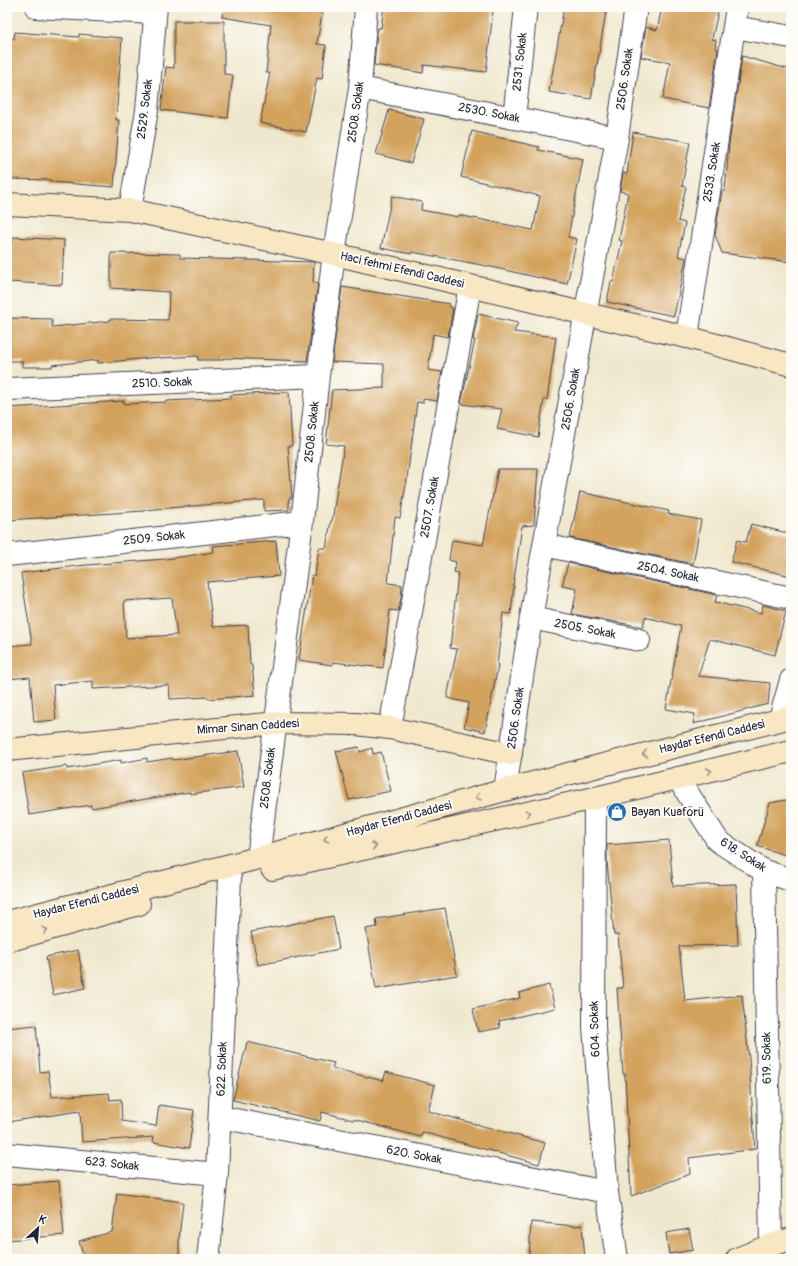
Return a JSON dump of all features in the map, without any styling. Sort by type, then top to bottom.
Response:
[{"type":"main road","name":"Haci fehmi Efendi Caddesi","points":[[7,204],[130,210],[334,254],[687,337],[791,365]]},
{"type":"main road","name":"Haydar Efendi Caddesi","points":[[7,922],[258,858],[505,790],[786,718]]},
{"type":"main road","name":"Mimar Sinan Caddesi","points":[[7,750],[276,723],[356,724],[390,728],[511,754]]},
{"type":"main road","name":"Haydar Efendi Caddesi","points":[[7,941],[230,878],[595,798],[791,751]]},
{"type":"main road","points":[[737,1259],[781,1242]]},
{"type":"street","points":[[36,7],[156,10]]},
{"type":"street","name":"2508. Sokak","points":[[258,858],[302,522],[318,376],[334,254],[360,88],[366,7]]},
{"type":"street","name":"2531. Sokak","points":[[514,118],[526,7]]},
{"type":"street","name":"2506. Sokak","points":[[505,790],[531,618],[617,138],[636,7]]},
{"type":"street","name":"2529. Sokak","points":[[130,210],[147,110],[156,10]]},
{"type":"street","points":[[735,17],[791,37]]},
{"type":"street","name":"2533. Sokak","points":[[687,337],[735,17]]},
{"type":"street","name":"2530. Sokak","points":[[360,88],[617,138]]},
{"type":"street","name":"2507. Sokak","points":[[390,728],[470,286]]},
{"type":"street","name":"2510. Sokak","points":[[7,389],[318,376]]},
{"type":"street","name":"2509. Sokak","points":[[7,554],[302,522]]},
{"type":"street","name":"2504. Sokak","points":[[544,545],[791,598]]},
{"type":"street","name":"2505. Sokak","points":[[531,618],[639,640]]},
{"type":"street","points":[[786,718],[791,680]]},
{"type":"street","name":"618. Sokak","points":[[678,778],[718,841],[764,871],[791,880]]},
{"type":"street","name":"604. Sokak","points":[[595,798],[594,1027],[608,1192],[617,1259]]},
{"type":"street","name":"619. Sokak","points":[[764,871],[781,1242]]},
{"type":"street","name":"622. Sokak","points":[[208,1259],[217,1174],[230,878]]},
{"type":"street","name":"620. Sokak","points":[[220,1117],[608,1192]]},
{"type":"street","name":"623. Sokak","points":[[7,1154],[217,1174]]},
{"type":"building","points":[[223,7],[323,7],[317,44],[326,45],[322,79],[317,78],[306,132],[260,123],[270,73],[266,73],[271,25],[222,17]]},
{"type":"building","points":[[384,7],[456,7],[493,11],[486,72],[424,65],[423,73],[374,65],[378,28],[381,28]]},
{"type":"building","points":[[564,7],[607,7],[591,99],[549,92]]},
{"type":"building","points":[[662,7],[719,7],[712,39],[716,40],[715,48],[718,49],[709,108],[663,99],[670,62],[641,57],[646,27],[657,30]]},
{"type":"building","points":[[174,21],[224,21],[224,74],[233,75],[228,118],[161,110],[166,67],[174,68]]},
{"type":"building","points":[[15,32],[79,37],[79,34],[122,38],[116,120],[119,120],[114,187],[51,182],[51,180],[7,179],[7,38],[14,39]]},
{"type":"building","points":[[742,56],[791,70],[791,262],[722,253],[715,235],[722,191],[725,191],[729,144]]},
{"type":"building","points":[[389,110],[424,119],[411,163],[376,154]]},
{"type":"building","points":[[472,131],[539,147],[538,150],[583,159],[568,237],[577,239],[567,284],[482,265],[412,252],[411,254],[381,248],[392,196],[422,202],[421,210],[458,217],[458,215],[533,230],[540,196],[461,177]]},
{"type":"building","points":[[633,132],[690,142],[682,186],[686,187],[678,221],[685,223],[678,256],[686,258],[674,316],[607,302],[622,241],[619,240],[628,193],[620,191],[623,173],[627,174]]},
{"type":"building","points":[[13,237],[64,240],[62,285],[7,282],[7,242],[13,242]]},
{"type":"building","points":[[111,253],[180,254],[180,258],[314,262],[313,283],[318,283],[307,361],[223,358],[223,360],[198,360],[198,356],[160,357],[98,363],[98,360],[52,365],[52,367],[22,367],[22,361],[7,361],[7,318],[52,319],[52,327],[110,321],[110,319],[168,320],[169,292],[111,288]]},
{"type":"building","points":[[342,287],[450,304],[449,307],[453,308],[448,337],[433,334],[428,370],[442,372],[437,401],[423,399],[423,403],[417,402],[407,479],[400,518],[395,517],[388,583],[402,585],[401,598],[398,611],[390,610],[383,668],[333,662],[332,665],[299,660],[312,575],[315,575],[319,548],[326,548],[332,521],[344,446],[326,444],[332,390],[384,388],[384,364],[332,362]]},
{"type":"building","points":[[478,314],[518,323],[514,332],[556,337],[547,400],[544,399],[538,437],[497,429],[502,409],[461,404],[475,340],[473,340]]},
{"type":"building","points":[[289,392],[292,446],[288,446],[292,498],[289,498],[289,510],[264,511],[264,500],[144,511],[7,520],[7,408],[124,401],[124,404],[166,402],[231,398],[231,395]]},
{"type":"building","points":[[498,469],[538,469],[534,525],[522,526],[513,586],[511,614],[503,613],[498,666],[485,732],[464,727],[469,703],[447,698],[457,649],[450,648],[458,573],[454,572],[456,562],[449,560],[452,540],[483,545]]},
{"type":"building","points":[[580,492],[669,511],[668,514],[701,520],[693,564],[570,538]]},
{"type":"building","points":[[751,524],[791,534],[791,576],[731,562],[737,540],[746,542]]},
{"type":"building","points":[[276,541],[279,576],[207,582],[213,627],[248,625],[250,665],[252,665],[255,695],[209,699],[208,697],[170,699],[169,685],[93,689],[93,681],[53,685],[56,720],[34,722],[30,677],[7,679],[7,646],[32,644],[21,573],[86,565],[166,559],[214,552],[213,546]],"holes":[[[172,598],[177,635],[126,638],[124,601]]]},
{"type":"building","points":[[568,563],[717,595],[715,602],[761,613],[763,605],[786,611],[775,655],[710,639],[698,676],[770,683],[768,704],[693,724],[695,714],[666,709],[681,626],[645,617],[643,627],[572,614],[577,589],[562,586]]},
{"type":"building","points":[[359,747],[360,752],[372,748],[373,754],[381,752],[391,791],[349,800],[336,751]]},
{"type":"building","points":[[238,751],[244,787],[190,794],[190,792],[91,808],[91,805],[29,815],[22,773],[67,766],[67,769],[121,760],[121,763],[147,758],[147,762],[172,758],[173,760]]},
{"type":"building","points":[[791,799],[791,857],[757,846],[770,803]]},
{"type":"building","points":[[669,840],[673,886],[736,884],[738,945],[679,946],[685,1001],[742,995],[749,1059],[755,1149],[689,1158],[690,1174],[631,1196],[625,1074],[623,1074],[617,988],[623,988],[618,935],[614,935],[607,861],[607,845]]},
{"type":"building","points":[[445,908],[457,975],[376,989],[366,929],[377,927],[376,919]]},
{"type":"building","points":[[333,916],[339,949],[258,965],[251,932]]},
{"type":"building","points":[[78,950],[85,988],[53,995],[46,957]]},
{"type":"building","points":[[549,985],[555,1008],[499,1021],[500,1028],[478,1032],[473,1009],[520,998],[519,993]]},
{"type":"building","points":[[36,1025],[40,1072],[48,1071],[52,1097],[109,1093],[110,1100],[121,1099],[122,1121],[156,1126],[159,1105],[194,1110],[189,1148],[153,1142],[154,1137],[82,1142],[80,1111],[7,1122],[7,1028]]},
{"type":"building","points":[[247,1042],[334,1063],[332,1068],[383,1081],[386,1072],[435,1085],[428,1111],[545,1143],[539,1164],[422,1132],[421,1137],[322,1112],[320,1121],[233,1100]]},
{"type":"building","points":[[59,1181],[64,1235],[7,1240],[7,1185]]},
{"type":"building","points":[[117,1193],[183,1202],[179,1238],[179,1259],[84,1259],[79,1241],[112,1232]]},
{"type":"building","points":[[531,1222],[576,1226],[582,1225],[585,1259],[529,1259]]},
{"type":"building","points":[[689,1229],[693,1250],[669,1254],[666,1233]]},
{"type":"place","name":"Bayan Kuaförü","points":[[617,812]]}]
